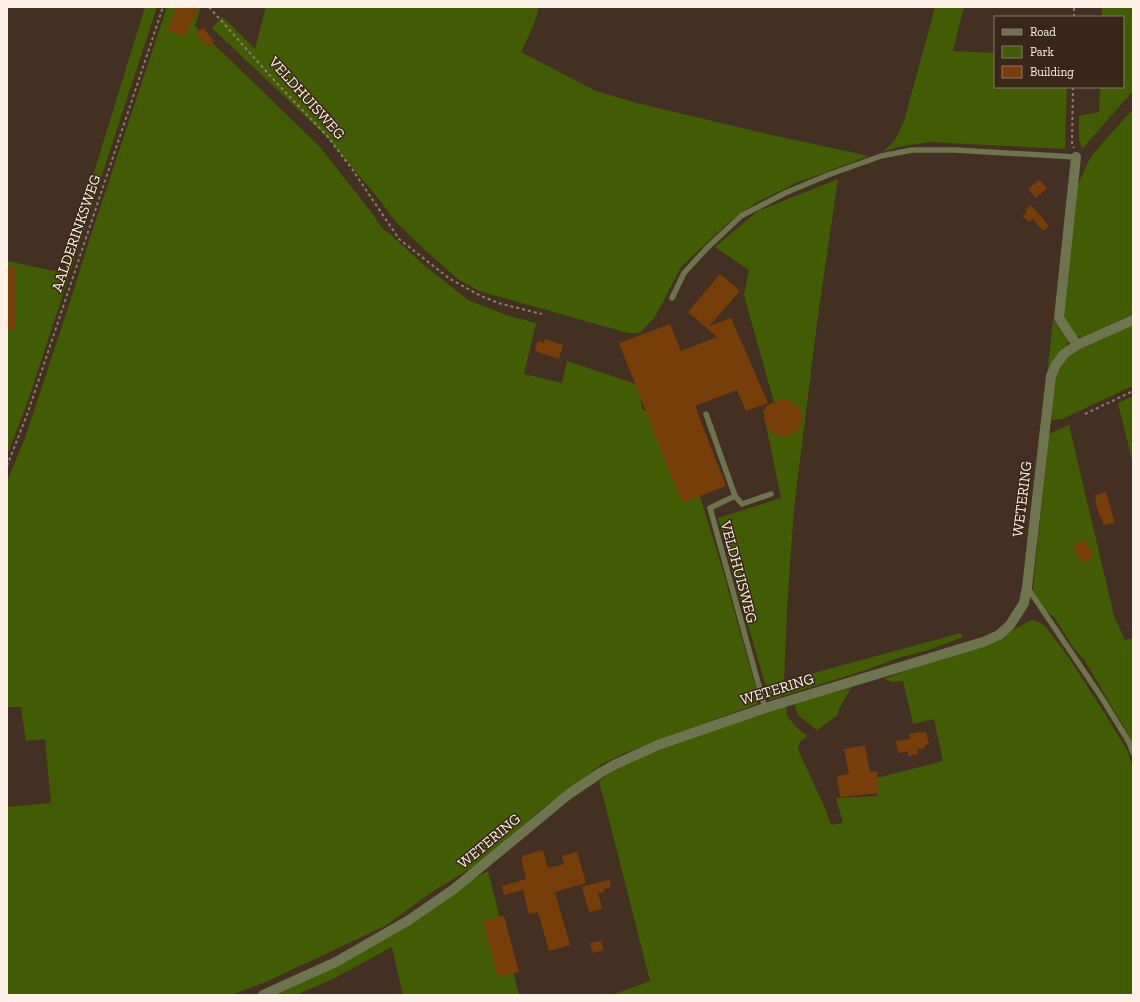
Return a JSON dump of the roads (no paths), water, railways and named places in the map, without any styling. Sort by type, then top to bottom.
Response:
[{"type":"street","points":[[1076,157],[1059,318],[1077,345]]},
{"type":"street","name":"WETERING","points":[[263,995],[336,962],[408,920],[454,889],[569,794],[616,764],[658,745],[764,708],[983,642],[999,635],[1010,625],[1024,603],[1051,376],[1056,365],[1064,354],[1077,345],[1133,320]]},
{"type":"lane","points":[[672,298],[684,273],[707,248],[741,216],[785,193],[828,175],[881,156],[912,150],[955,150],[1076,157]]},
{"type":"lane","points":[[706,414],[734,496]]},
{"type":"lane","name":"VELDHUISWEG","points":[[764,708],[710,508],[734,496],[742,504],[771,494]]},
{"type":"lane","points":[[1027,586],[1100,695],[1129,742],[1133,753]]}]
